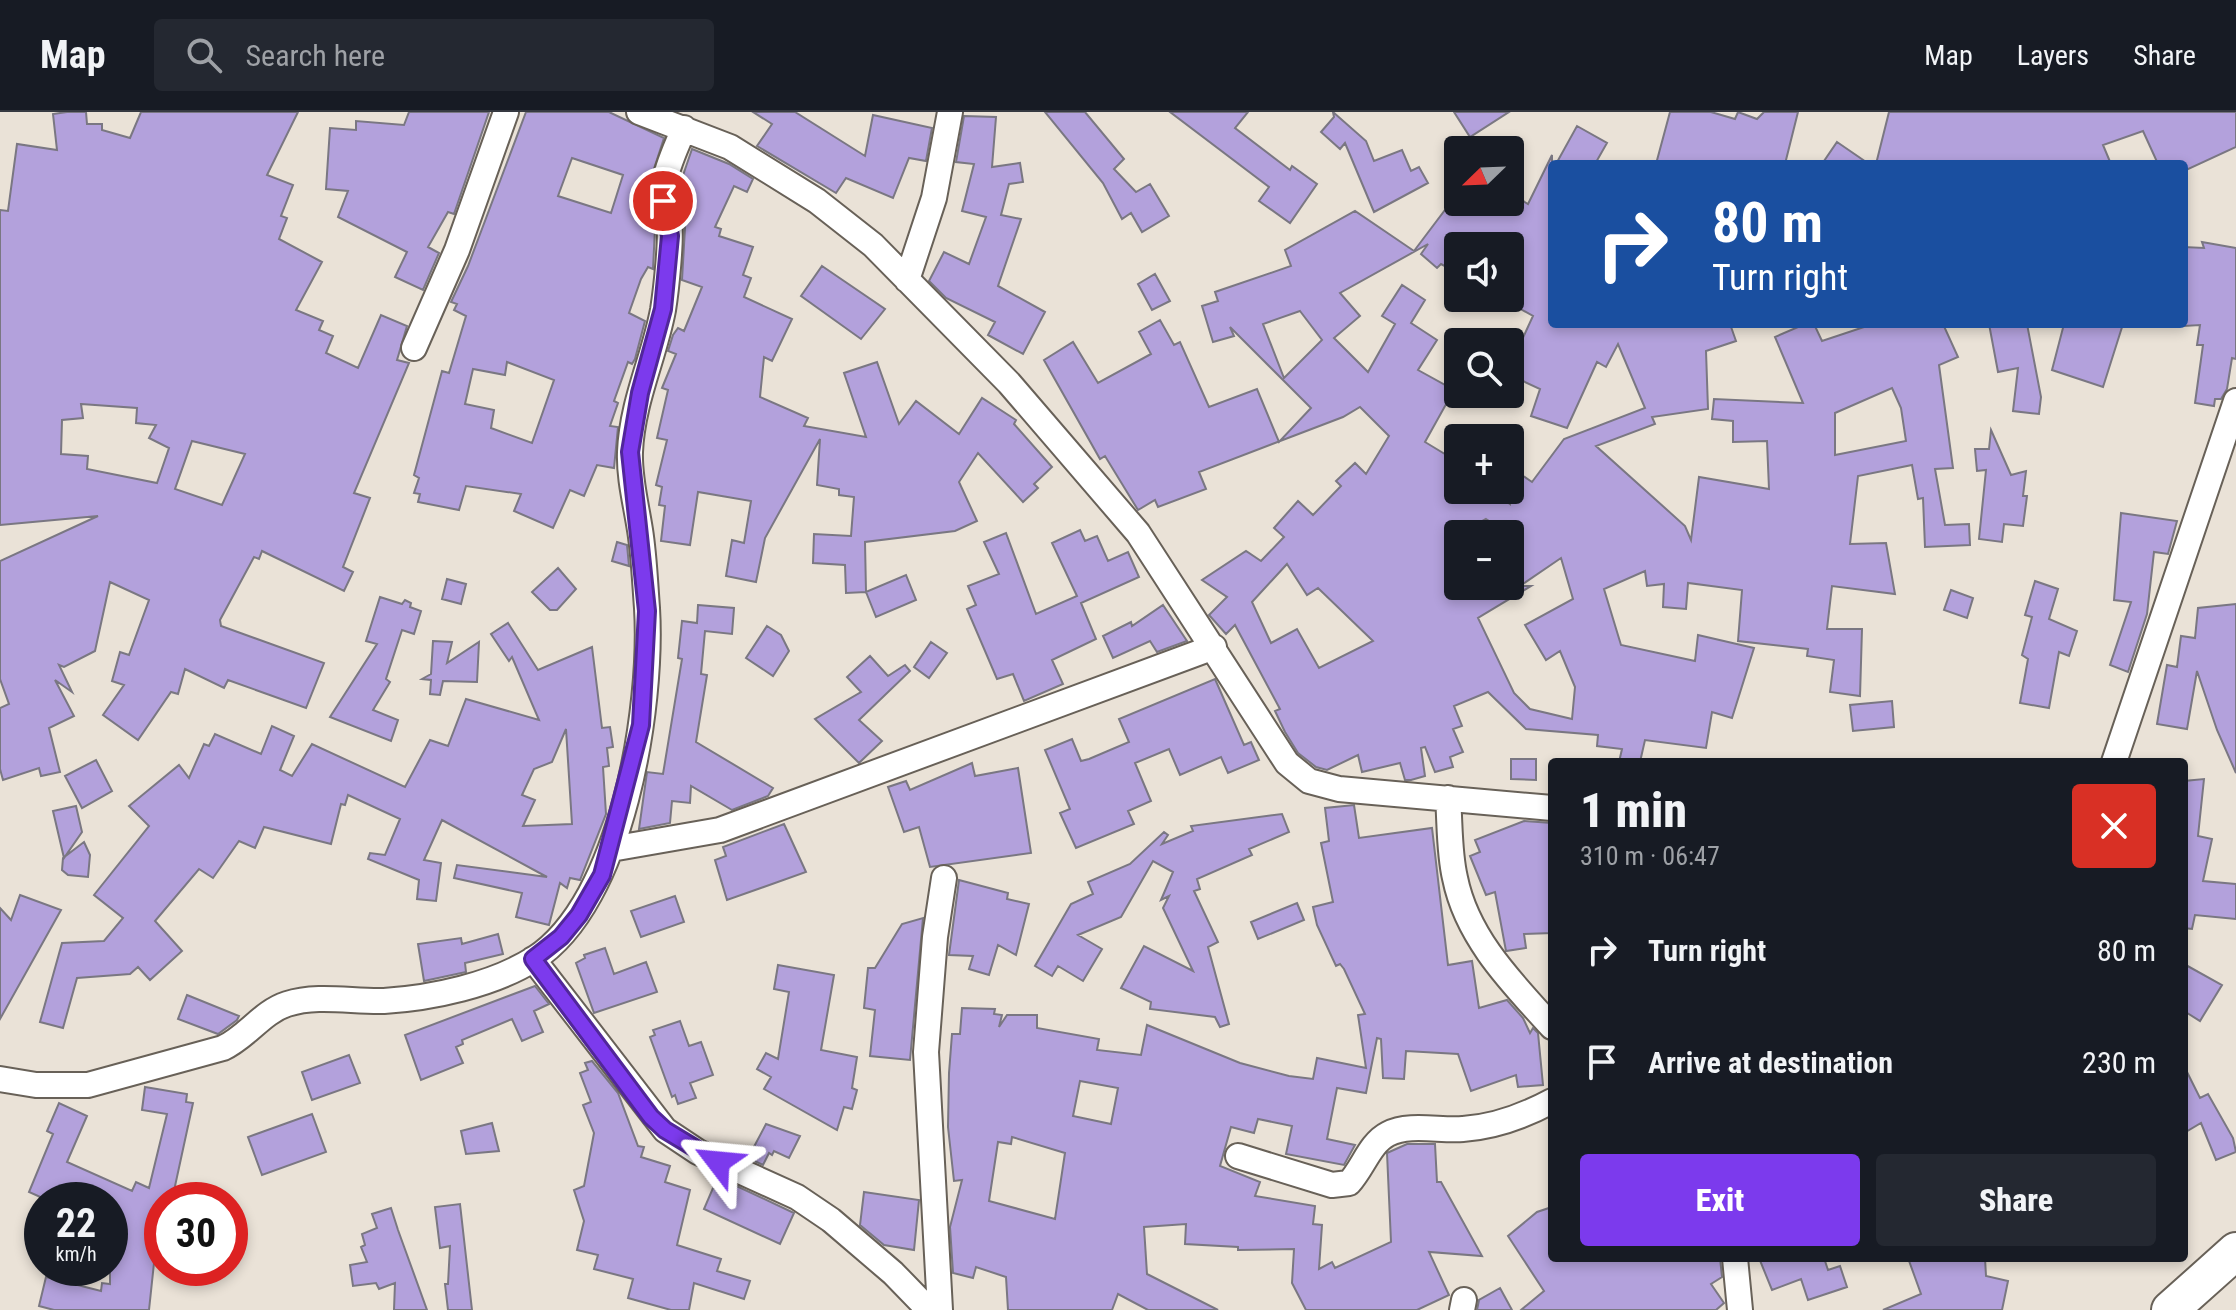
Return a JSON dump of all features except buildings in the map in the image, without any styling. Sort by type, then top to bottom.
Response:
[{"type":"main road","points":[[2170,1310],[2236,1251]]},
{"type":"street","points":[[414,348],[457,250],[506,112]]},
{"type":"street","points":[[639,112],[693,124],[817,201],[873,245],[1009,383],[1138,533],[1287,763],[1309,781],[1339,789],[1548,808]]},
{"type":"street","points":[[907,280],[934,198],[950,112]]},
{"type":"street","points":[[0,1079],[36,1085],[88,1085],[223,1048],[240,1040],[270,1011],[287,1004],[326,999],[384,1001],[452,991],[533,959],[561,937],[579,915],[602,875],[611,849],[641,725],[647,611],[630,452],[640,393],[663,309],[670,236],[663,201],[665,183],[693,124]]},
{"type":"street","points":[[2115,758],[2236,401]]},
{"type":"street","points":[[611,849],[720,830],[1214,647]]},
{"type":"street","points":[[1448,798],[1454,877],[1467,918],[1489,955],[1548,1022]]},
{"type":"street","points":[[940,1310],[926,1052],[935,937],[944,878]]},
{"type":"street","points":[[533,959],[665,1130],[698,1152],[797,1197],[831,1220],[893,1273],[929,1310]]},
{"type":"street","points":[[1238,1156],[1332,1185],[1349,1183],[1374,1146],[1388,1134],[1404,1129],[1464,1129],[1504,1123],[1548,1103]]},
{"type":"street","points":[[1735,1262],[1740,1310]]},
{"type":"route","points":[[663,201],[670,236],[663,309],[646,366],[630,452],[647,611],[641,725],[631,774],[602,875],[579,915],[561,937],[533,959],[651,1117],[665,1130],[718,1162]]}]
